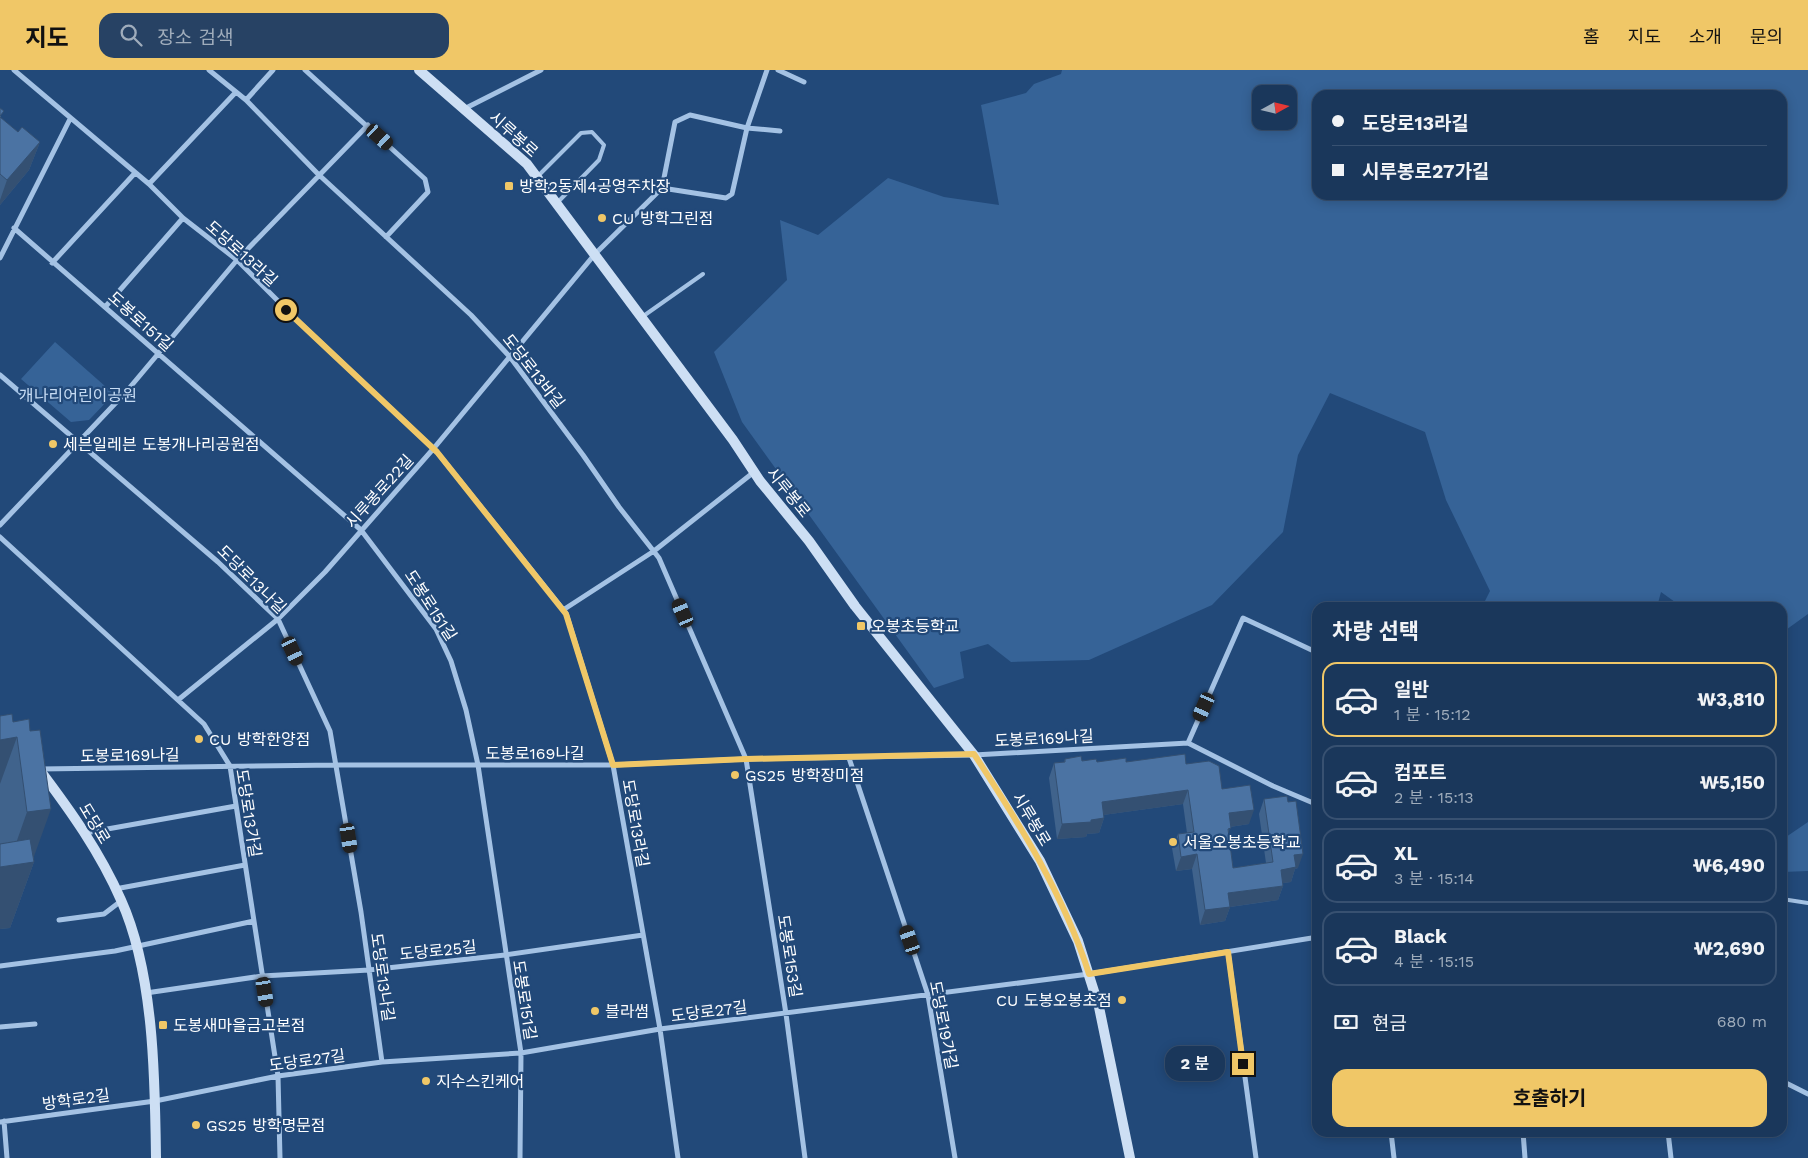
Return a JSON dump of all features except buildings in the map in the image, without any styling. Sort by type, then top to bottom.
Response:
[{"type":"street","name":"도당로13라길","points":[[14,70],[148,184],[183,218],[237,260],[299,322],[434,448],[563,610],[613,765],[660,1029],[678,1158]]},
{"type":"street","name":"도당로13바길","points":[[209,70],[246,100],[318,174],[471,315],[510,358],[583,455],[619,508],[659,558],[746,759]]},
{"type":"street","points":[[246,100],[273,70]]},
{"type":"street","points":[[305,70],[419,171],[428,186],[428,192],[386,237]]},
{"type":"street","name":"시루봉로","points":[[419,70],[527,164],[596,254],[754,472],[810,541],[855,606],[974,754],[1040,861],[1078,940],[1099,1007],[1130,1158]]},
{"type":"street","points":[[464,109],[542,70]]},
{"type":"street","points":[[662,188],[726,198],[732,194],[747,128],[767,70]]},
{"type":"street","points":[[778,70],[804,82]]},
{"type":"street","points":[[148,184],[236,92]]},
{"type":"street","points":[[596,254],[662,188],[676,122],[680,118],[690,115],[747,128],[780,131]]},
{"type":"street","points":[[0,258],[70,119]]},
{"type":"street","points":[[0,525],[126,392],[237,260],[318,174],[368,125]]},
{"type":"street","points":[[52,263],[135,173]]},
{"type":"street","points":[[106,306],[183,218]]},
{"type":"street","name":"도봉로151길","points":[[14,228],[52,263],[106,306],[361,530],[436,629],[451,662],[464,702],[478,765],[521,1053],[520,1158]]},
{"type":"street","name":"시루봉로22길","points":[[178,700],[278,618],[325,572],[434,448],[596,254]]},
{"type":"street","name":"도당로13나길","points":[[0,374],[218,562],[278,618],[330,731],[382,1062]]},
{"type":"street","name":"시루봉로","points":[[563,610],[654,551],[754,472]]},
{"type":"street","name":"도당로13가길","points":[[0,536],[204,724],[230,766],[278,1076],[280,1158]]},
{"type":"street","points":[[1188,743],[1243,618],[1312,651]]},
{"type":"street","name":"도봉로169나길","points":[[35,766],[613,765],[746,759],[974,754],[1188,743],[1273,786],[1312,802]]},
{"type":"street","name":"도당로19가길","points":[[849,758],[928,995],[955,1158]]},
{"type":"street","name":"도봉로153길","points":[[746,759],[786,1014],[805,1158]]},
{"type":"street","name":"도당로","points":[[35,766],[76,817],[122,900],[136,945],[146,993],[155,1101],[156,1158]]},
{"type":"street","points":[[85,833],[236,806]]},
{"type":"street","points":[[115,889],[245,865]]},
{"type":"street","points":[[59,920],[104,914],[122,900]]},
{"type":"street","points":[[0,966],[115,951],[254,921]]},
{"type":"street","name":"도당로25길","points":[[146,993],[262,976],[369,970],[505,955],[643,935]]},
{"type":"street","name":"도당로27길","points":[[155,1101],[278,1076],[382,1062],[521,1053],[660,1029],[1089,974],[1312,938]]},
{"type":"street","points":[[1228,952],[1256,1158]]},
{"type":"street","points":[[0,1027],[35,1024]]},
{"type":"street","points":[[1787,1083],[1808,1094]]},
{"type":"street","name":"방학로2길","points":[[2,1121],[155,1101]]},
{"type":"street","points":[[2,1121],[7,1158]]},
{"type":"street","points":[[1391,1137],[1394,1158]]},
{"type":"street","points":[[1523,1137],[1525,1158]]},
{"type":"street","points":[[1669,1137],[1671,1158]]},
{"type":"lane","points":[[537,177],[581,133],[592,132],[604,145],[599,160],[557,203]]},
{"type":"lane","points":[[642,317],[703,274]]},
{"type":"lane","points":[[1787,900],[1808,903]]},
{"type":"green space","points":[[1062,70],[1808,70],[1808,614],[1787,629],[1787,602],[1675,602],[1661,592],[1658,602],[1484,602],[1490,591],[1446,500],[1425,432],[1330,393],[1298,455],[1283,532],[1212,605],[1089,660],[1011,662],[988,644],[960,652],[964,678],[934,688],[742,422],[714,352],[787,280],[780,220],[818,235],[888,178],[944,197],[999,205],[981,105],[1026,93],[1034,84],[1061,74]]},
{"type":"green space","name":"개나리어린이공원","points":[[55,342],[114,394],[89,420],[71,422],[21,379]]},
{"type":"green space","points":[[1808,822],[1808,871],[1787,872],[1787,836]]},
{"type":"place","name":"방학2동제4공영주차장","points":[[509,186]]},
{"type":"place","name":"CU 방학그린점","points":[[602,218]]},
{"type":"place","name":"세븐일레븐 도봉개나리공원점","points":[[53,444]]},
{"type":"place","name":"오봉초등학교","points":[[861,626]]},
{"type":"place","name":"CU 방학한양점","points":[[199,739]]},
{"type":"place","name":"GS25 방학장미점","points":[[735,775]]},
{"type":"place","name":"서울오봉초등학교","points":[[1173,842]]},
{"type":"place","name":"CU 도봉오봉초점","points":[[1122,1000]]},
{"type":"place","name":"블라썸","points":[[595,1011]]},
{"type":"place","name":"도봉새마을금고본점","points":[[163,1025]]},
{"type":"place","name":"지수스킨케어","points":[[426,1081]]},
{"type":"place","name":"GS25 방학명문점","points":[[196,1125]]},
{"type":"route","points":[[286,310],[437,452],[566,614],[613,765],[746,759],[974,754],[1040,861],[1078,940],[1089,974],[1228,952],[1243,1064]]}]
